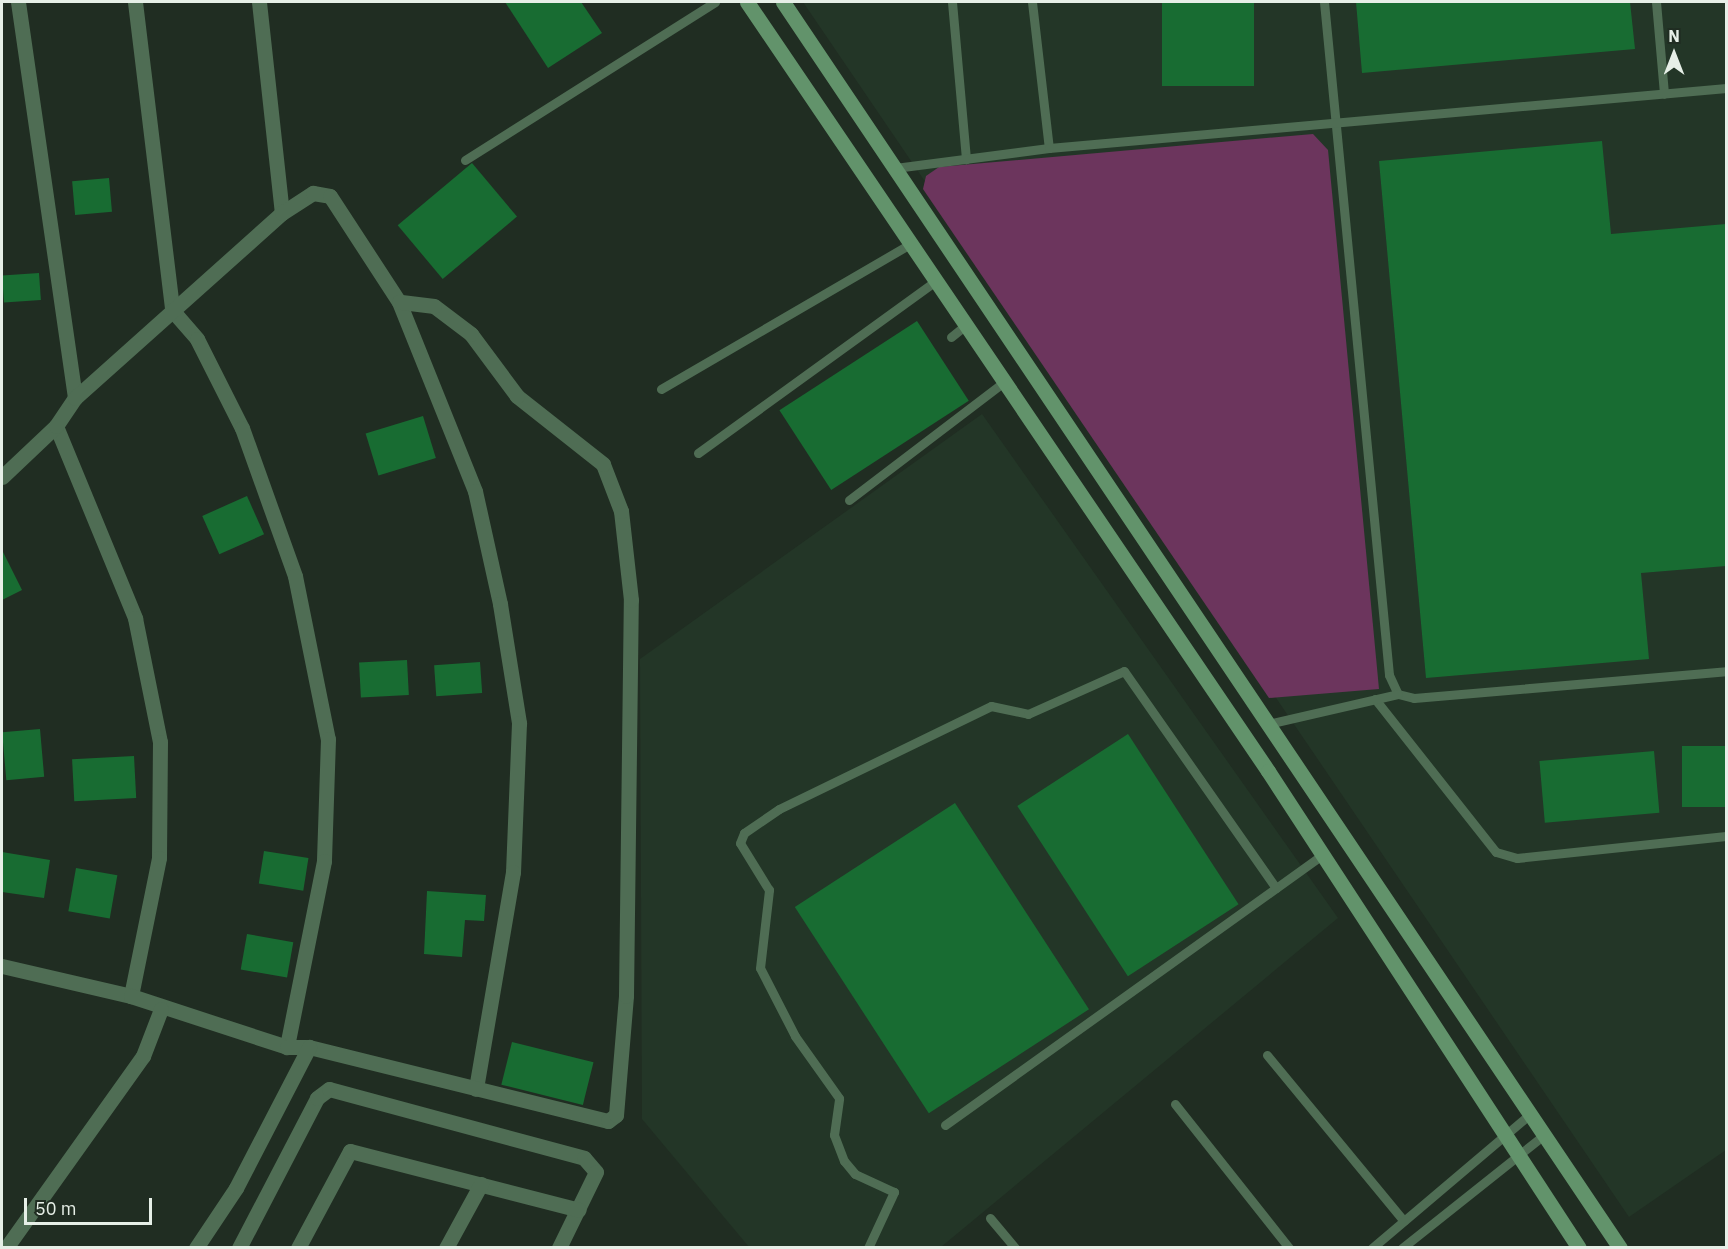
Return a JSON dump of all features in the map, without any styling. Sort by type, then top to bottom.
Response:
[{"type":"street","points":[[18,2],[75,398]]},
{"type":"street","points":[[135,2],[172,310],[197,339],[246,438],[295,576],[327,739],[324,861],[287,1047]]},
{"type":"street","points":[[259,2],[282,213]]},
{"type":"street","points":[[747,2],[1092,508],[1322,855],[1502,1136],[1517,1154],[1579,1248]]},
{"type":"street","points":[[783,2],[1620,1248]]},
{"type":"street","points":[[2,477],[56,426],[75,398],[282,213],[314,193],[330,196],[399,302],[475,491],[519,723],[513,872],[476,1089]]},
{"type":"street","points":[[2,966],[131,996],[161,1009],[287,1047],[309,1047],[608,1121],[616,1115],[626,996],[631,600],[621,511],[603,464],[517,396],[471,334],[434,306],[399,302]]},
{"type":"street","points":[[56,426],[135,618],[159,742],[159,858],[131,996]]},
{"type":"street","points":[[1092,508],[1113,493]]},
{"type":"street","points":[[6,1248],[143,1056],[161,1009]]},
{"type":"street","points":[[196,1248],[236,1188],[309,1047]]},
{"type":"street","points":[[239,1248],[317,1098],[329,1089],[584,1158],[596,1172],[559,1248]]},
{"type":"street","points":[[298,1248],[350,1151],[579,1210]]},
{"type":"street","points":[[446,1248],[482,1184]]},
{"type":"lane","points":[[465,160],[715,2]]},
{"type":"lane","points":[[952,2],[966,159]]},
{"type":"lane","points":[[1032,2],[1049,148]]},
{"type":"lane","points":[[1324,2],[1334,125],[1389,675],[1398,694]]},
{"type":"lane","points":[[1656,2],[1664,94]]},
{"type":"lane","points":[[895,168],[1049,148],[1334,125],[1726,88]]},
{"type":"lane","points":[[661,389],[910,244]]},
{"type":"lane","points":[[699,453],[936,281]]},
{"type":"lane","points":[[951,337],[966,325]]},
{"type":"lane","points":[[849,500],[1005,381]]},
{"type":"lane","points":[[868,1248],[894,1192],[855,1174],[844,1161],[834,1135],[839,1098],[795,1036],[760,968],[769,890],[740,843],[744,833],[779,809],[991,706],[1028,714],[1124,671],[1276,888]]},
{"type":"lane","points":[[1268,724],[1398,694],[1414,698],[1726,671]]},
{"type":"lane","points":[[1375,699],[1496,852],[1517,858],[1726,836]]},
{"type":"lane","points":[[945,1125],[1322,855]]},
{"type":"lane","points":[[1267,1055],[1404,1221]]},
{"type":"lane","points":[[1175,1104],[1289,1248]]},
{"type":"lane","points":[[1372,1248],[1530,1114]]},
{"type":"lane","points":[[1402,1248],[1517,1154],[1544,1135]]},
{"type":"lane","points":[[990,1218],[1015,1248]]},
{"type":"shaded area","points":[[803,2],[1726,2],[1726,1150],[1629,1217]]},
{"type":"shaded area","points":[[1313,134],[1328,150],[1379,689],[1269,698],[923,189],[926,176],[939,167]]},
{"type":"shaded area","points":[[982,414],[1338,918],[941,1247],[749,1247],[642,1119],[640,659]]},
{"type":"building","points":[[505,2],[581,2],[602,33],[548,68]]},
{"type":"building","points":[[1162,2],[1254,2],[1254,86],[1162,86]]},
{"type":"building","points":[[1356,2],[1630,2],[1635,49],[1362,73]]},
{"type":"building","points":[[1602,141],[1611,234],[1726,224],[1726,566],[1641,573],[1649,659],[1426,678],[1379,161]]},
{"type":"building","points":[[472,163],[517,217],[443,279],[398,225]]},
{"type":"building","points":[[109,178],[112,212],[75,215],[72,181]]},
{"type":"building","points":[[39,273],[41,300],[4,303],[2,276]]},
{"type":"building","points":[[917,321],[969,401],[831,490],[779,410]]},
{"type":"building","points":[[423,416],[436,458],[378,476],[366,434]]},
{"type":"building","points":[[247,496],[264,534],[219,554],[202,516]]},
{"type":"building","points":[[2,550],[22,590],[2,600]]},
{"type":"building","points":[[407,660],[409,695],[361,697],[359,663]]},
{"type":"building","points":[[480,662],[482,693],[436,696],[434,665]]},
{"type":"building","points":[[40,729],[44,777],[6,780],[2,732]]},
{"type":"building","points":[[1128,734],[1239,904],[1128,976],[1017,806]]},
{"type":"building","points":[[1682,746],[1726,746],[1726,807],[1682,807]]},
{"type":"building","points":[[1654,751],[1659,813],[1545,823],[1539,761]]},
{"type":"building","points":[[134,756],[136,798],[74,801],[72,759]]},
{"type":"building","points":[[955,803],[1089,1009],[929,1113],[795,907]]},
{"type":"building","points":[[264,851],[308,858],[303,891],[259,884]]},
{"type":"building","points":[[2,852],[50,860],[44,898],[2,892]]},
{"type":"building","points":[[76,868],[117,875],[110,919],[68,911]]},
{"type":"building","points":[[427,891],[486,895],[484,921],[465,920],[462,957],[424,954]]},
{"type":"building","points":[[247,934],[293,942],[287,978],[241,969]]},
{"type":"building","points":[[512,1042],[594,1062],[583,1105],[501,1085]]}]
